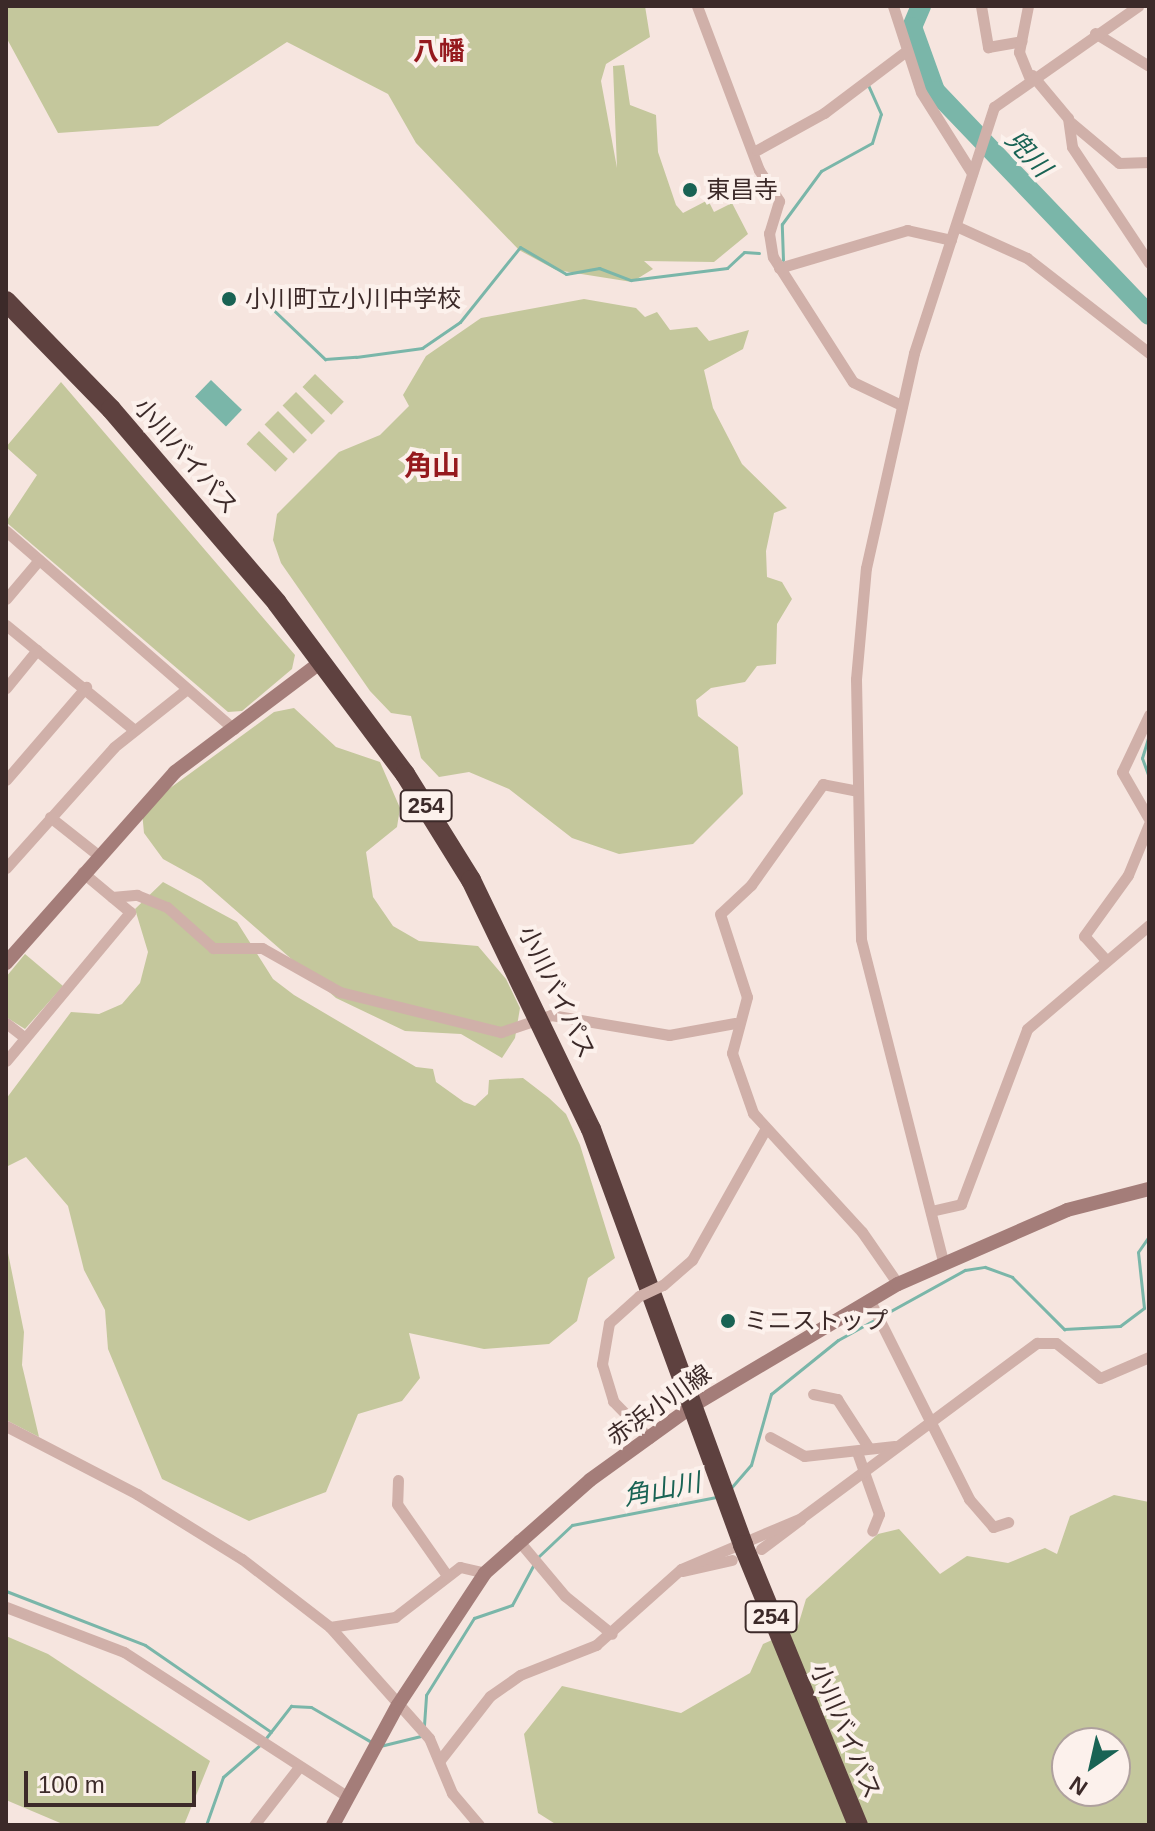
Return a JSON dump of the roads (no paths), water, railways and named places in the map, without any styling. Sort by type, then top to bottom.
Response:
[{"type":"highway","name":"小川バイパス","points":[[6,301],[208,520],[321,662],[430,811],[542,1016],[694,1405],[745,1552],[858,1825]]},
{"type":"main road","points":[[6,963],[82,872],[175,772],[321,662]]},
{"type":"main road","name":"赤浜小川線","points":[[333,1825],[345,1795],[398,1705],[485,1573],[518,1540],[694,1405],[872,1305],[898,1284],[943,1261],[1067,1210],[1149,1189]]},
{"type":"street","points":[[697,6],[757,150],[759,170],[779,201],[769,244],[779,268],[853,382],[901,405]]},
{"type":"street","points":[[893,6],[905,52],[938,127],[972,173]]},
{"type":"street","points":[[981,6],[988,47],[1021,41]]},
{"type":"street","points":[[1028,6],[1021,41],[1030,76],[1069,121],[1119,163],[1149,162]]},
{"type":"street","points":[[943,1261],[861,939],[858,791],[863,589],[901,405],[990,115],[1030,76],[1138,6]]},
{"type":"street","points":[[1095,33],[1149,66]]},
{"type":"street","points":[[757,150],[824,113],[905,52]]},
{"type":"street","points":[[1069,121],[1072,147],[1149,263]]},
{"type":"street","points":[[956,226],[1027,258],[1149,353]]},
{"type":"street","points":[[779,268],[907,230],[951,240]]},
{"type":"street","points":[[6,531],[234,729]]},
{"type":"street","points":[[6,599],[39,560]]},
{"type":"street","points":[[6,625],[86,687],[133,729]]},
{"type":"street","points":[[6,688],[37,650]]},
{"type":"street","points":[[6,780],[86,687]]},
{"type":"street","points":[[6,868],[133,729],[187,689]]},
{"type":"street","points":[[1105,959],[1084,936],[1128,875],[1149,822],[1122,772],[1149,715]]},
{"type":"street","points":[[858,791],[823,784],[751,885],[720,908],[747,997],[735,1023],[736,1071],[765,1130],[862,1232],[898,1284]]},
{"type":"street","points":[[50,817],[98,855]]},
{"type":"street","points":[[6,1061],[130,912],[82,872]]},
{"type":"street","points":[[112,897],[137,895],[167,907],[213,948],[262,948],[340,992],[501,1032],[542,1016],[669,1035],[735,1023]]},
{"type":"street","points":[[931,1211],[961,1204],[1027,1029],[1105,959],[1149,925]]},
{"type":"street","points":[[6,1023],[25,1038]]},
{"type":"street","points":[[649,1438],[613,1401],[602,1364],[609,1323],[639,1296],[663,1285],[692,1260],[765,1130]]},
{"type":"street","points":[[872,1305],[969,1499],[993,1527],[1008,1522]]},
{"type":"street","points":[[440,1760],[490,1696],[612,1634],[681,1569],[745,1552],[801,1518],[928,1420],[1037,1343],[1056,1343],[1100,1378],[1149,1357]]},
{"type":"street","points":[[813,1394],[837,1399],[862,1450],[864,1471],[879,1514],[872,1531]]},
{"type":"street","points":[[6,1426],[150,1502],[330,1627],[429,1738],[452,1793],[479,1825]]},
{"type":"street","points":[[770,1437],[804,1456],[895,1446]]},
{"type":"street","points":[[398,1480],[397,1504],[446,1574]]},
{"type":"street","points":[[681,1569],[745,1552],[801,1518]]},
{"type":"street","points":[[518,1540],[540,1567],[612,1634]]},
{"type":"street","points":[[330,1627],[395,1617],[446,1574],[466,1565],[485,1573]]},
{"type":"street","points":[[6,1607],[124,1652],[345,1795]]},
{"type":"street","points":[[254,1825],[299,1767]]},
{"type":"water","points":[[211,380],[242,410],[226,426],[195,397]]},
{"type":"waterway","name":"兜川","points":[[921,6],[912,27],[935,91],[1149,315]]},
{"type":"waterway","points":[[783,260],[782,224],[821,171],[872,143],[881,114],[868,85]]},
{"type":"waterway","points":[[263,300],[325,359],[356,357],[422,348],[460,322],[520,247],[566,274],[599,268],[631,280],[727,268],[744,252],[759,253]]},
{"type":"waterway","name":"角山川","points":[[1149,735],[1142,758],[1149,777]]},
{"type":"waterway","name":"角山川","points":[[730,1489],[751,1465],[771,1394],[838,1340],[965,1270],[985,1267],[1012,1277],[1064,1329],[1120,1326],[1144,1308],[1138,1252],[1149,1236]]},
{"type":"waterway","name":"角山川","points":[[538,1557],[572,1525],[716,1497]]},
{"type":"waterway","name":"角山川","points":[[424,1725],[426,1695],[474,1618],[512,1605],[534,1564]]},
{"type":"waterway","points":[[6,1591],[145,1645],[271,1732]]},
{"type":"waterway","name":"角山川","points":[[266,1738],[291,1706],[311,1707],[373,1743]]},
{"type":"waterway","name":"角山川","points":[[380,1746],[421,1736]]},
{"type":"waterway","points":[[206,1825],[223,1777],[261,1744]]},
{"type":"place","name":"東昌寺","points":[[690,190]]},
{"type":"place","name":"小川町立小川中学校","points":[[229,299]]},
{"type":"place","name":"ミニストップ","points":[[728,1321]]},
{"type":"district","name":"八幡","points":[[439,52]]},
{"type":"district","name":"角山","points":[[432,466]]}]
